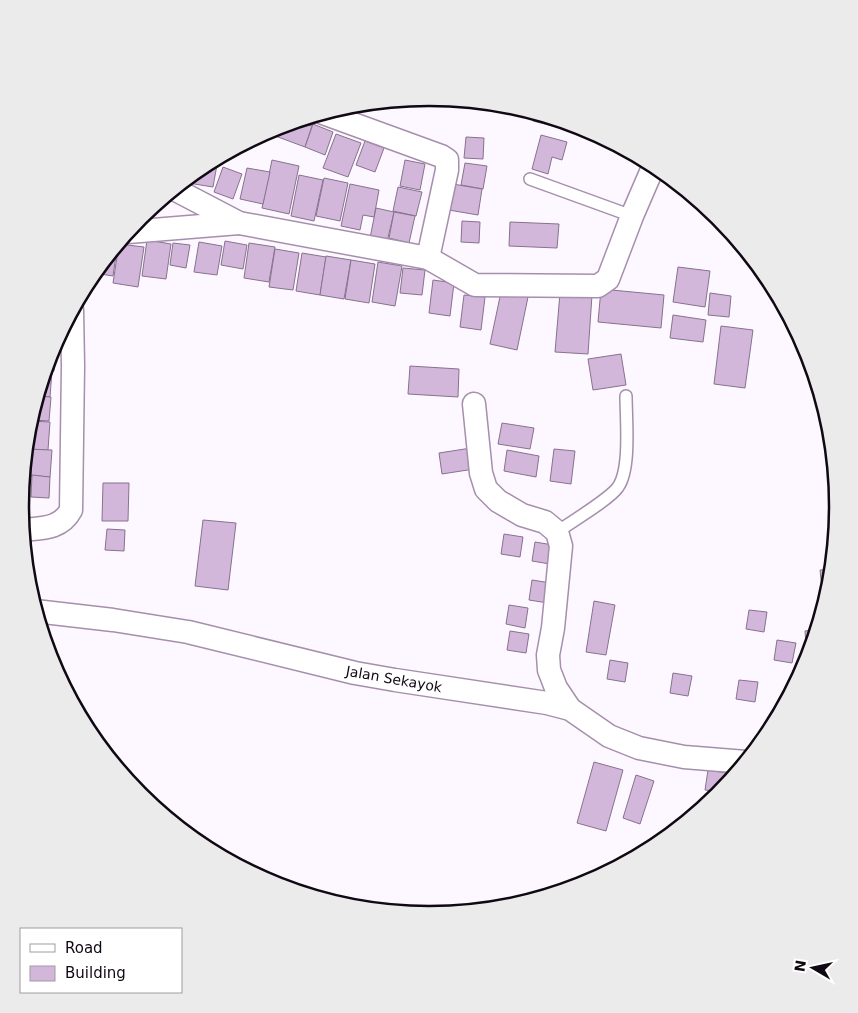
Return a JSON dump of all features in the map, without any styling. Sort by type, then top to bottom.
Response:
[{"type":"street","points":[[336,118],[441,156],[447,160],[447,170],[428,258]]},
{"type":"street","points":[[139,231],[239,223],[428,258],[475,284],[598,286],[608,279],[650,174]]},
{"type":"street","points":[[181,193],[239,223]]},
{"type":"street","points":[[30,529],[55,526],[67,517],[71,510],[74,366],[73,324]]},
{"type":"street","points":[[474,404],[481,473],[486,489],[498,502],[522,515],[544,522],[557,532],[560,546],[553,628],[548,655],[549,670],[556,688],[570,709]]},
{"type":"street","name":"Jalan Sekayok","points":[[43,612],[113,620],[188,632],[355,673],[547,703],[570,709],[609,736],[639,748],[684,757],[737,761]]},
{"type":"lane","points":[[530,179],[632,216]]},
{"type":"lane","points":[[557,532],[618,487],[626,468],[626,396]]},
{"type":"building","points":[[533,120],[561,128],[533,121]]},
{"type":"building","points":[[313,124],[333,132],[325,155],[305,147]]},
{"type":"building","points":[[308,125],[312,126],[305,147],[278,137],[300,127]]},
{"type":"building","points":[[336,134],[361,143],[348,177],[323,168]]},
{"type":"building","points":[[541,135],[567,142],[562,160],[552,157],[548,174],[532,169]]},
{"type":"building","points":[[466,137],[484,138],[483,159],[464,158]]},
{"type":"building","points":[[365,141],[384,148],[375,172],[356,165]]},
{"type":"building","points":[[272,160],[299,166],[289,214],[262,208]]},
{"type":"building","points":[[405,160],[425,164],[420,190],[400,186]]},
{"type":"building","points":[[465,163],[487,166],[483,189],[461,185]]},
{"type":"building","points":[[223,167],[242,174],[233,199],[214,192]]},
{"type":"building","points":[[216,168],[213,187],[193,184]]},
{"type":"building","points":[[247,168],[270,172],[263,204],[240,199]]},
{"type":"building","points":[[299,175],[323,180],[314,221],[291,216]]},
{"type":"building","points":[[324,178],[348,183],[340,221],[316,216]]},
{"type":"building","points":[[447,183],[482,189],[478,215],[443,209]]},
{"type":"building","points":[[350,184],[379,190],[374,217],[363,215],[360,230],[341,226]]},
{"type":"building","points":[[398,187],[422,192],[416,216],[393,211]]},
{"type":"building","points":[[376,208],[394,212],[387,242],[370,238]]},
{"type":"building","points":[[394,212],[415,216],[409,243],[389,238]]},
{"type":"building","points":[[462,221],[480,222],[479,243],[461,242]]},
{"type":"building","points":[[510,222],[559,224],[557,248],[509,246]]},
{"type":"building","points":[[147,240],[171,244],[166,279],[142,276]]},
{"type":"building","points":[[225,241],[247,245],[243,269],[221,265]]},
{"type":"building","points":[[199,242],[222,246],[217,275],[194,272]]},
{"type":"building","points":[[173,243],[190,245],[186,268],[170,265]]},
{"type":"building","points":[[249,243],[275,247],[269,282],[244,278]]},
{"type":"building","points":[[126,245],[144,247],[138,287],[113,283],[117,256]]},
{"type":"building","points":[[275,249],[299,253],[293,290],[269,287]]},
{"type":"building","points":[[302,253],[326,257],[320,295],[296,291]]},
{"type":"building","points":[[326,256],[351,260],[344,299],[320,295]]},
{"type":"building","points":[[116,258],[113,276],[103,274]]},
{"type":"building","points":[[351,260],[375,264],[369,303],[345,299]]},
{"type":"building","points":[[378,262],[402,266],[395,306],[372,302]]},
{"type":"building","points":[[678,267],[710,271],[705,307],[673,302]]},
{"type":"building","points":[[403,268],[425,270],[422,295],[400,293]]},
{"type":"building","points":[[433,280],[454,283],[450,316],[429,313]]},
{"type":"building","points":[[601,289],[664,295],[661,328],[598,322]]},
{"type":"building","points":[[501,292],[528,297],[517,350],[490,344]]},
{"type":"building","points":[[560,293],[592,295],[588,354],[555,352]]},
{"type":"building","points":[[710,293],[731,296],[729,317],[708,315]]},
{"type":"building","points":[[464,295],[485,297],[481,330],[460,327]]},
{"type":"building","points":[[673,315],[706,320],[703,342],[670,338]]},
{"type":"building","points":[[721,326],[753,330],[745,388],[714,384]]},
{"type":"building","points":[[621,354],[626,385],[593,390],[588,359]]},
{"type":"building","points":[[410,366],[459,369],[458,397],[408,394]]},
{"type":"building","points":[[52,373],[50,397],[44,397]]},
{"type":"building","points":[[44,397],[51,397],[49,421],[38,420]]},
{"type":"building","points":[[38,421],[50,422],[48,450],[33,449]]},
{"type":"building","points":[[502,423],[534,428],[530,449],[498,444]]},
{"type":"building","points":[[471,448],[474,469],[442,474],[439,453]]},
{"type":"building","points":[[33,449],[52,450],[50,477],[30,476]]},
{"type":"building","points":[[554,449],[575,451],[571,484],[550,481]]},
{"type":"building","points":[[507,450],[539,456],[536,477],[504,471]]},
{"type":"building","points":[[32,475],[50,477],[49,498],[31,497]]},
{"type":"building","points":[[103,483],[129,483],[128,521],[102,521]]},
{"type":"building","points":[[203,520],[236,523],[228,590],[195,586]]},
{"type":"building","points":[[107,529],[125,530],[124,551],[105,550]]},
{"type":"building","points":[[504,534],[523,537],[520,557],[501,554]]},
{"type":"building","points":[[535,542],[553,545],[550,564],[532,561]]},
{"type":"building","points":[[820,570],[824,570],[822,586]]},
{"type":"building","points":[[532,580],[551,583],[548,603],[529,600]]},
{"type":"building","points":[[594,601],[615,605],[606,655],[586,652]]},
{"type":"building","points":[[509,605],[528,608],[525,628],[506,624]]},
{"type":"building","points":[[749,610],[767,612],[764,632],[746,629]]},
{"type":"building","points":[[810,630],[806,641],[805,631]]},
{"type":"building","points":[[510,631],[529,634],[526,653],[507,650]]},
{"type":"building","points":[[777,640],[796,643],[792,663],[774,660]]},
{"type":"building","points":[[610,660],[628,663],[625,682],[607,679]]},
{"type":"building","points":[[673,673],[692,676],[688,696],[670,693]]},
{"type":"building","points":[[739,680],[758,682],[755,702],[736,699]]},
{"type":"building","points":[[594,762],[623,770],[606,831],[577,823]]},
{"type":"building","points":[[708,770],[727,773],[711,791],[705,790]]},
{"type":"building","points":[[636,775],[654,781],[640,824],[623,818]]}]
